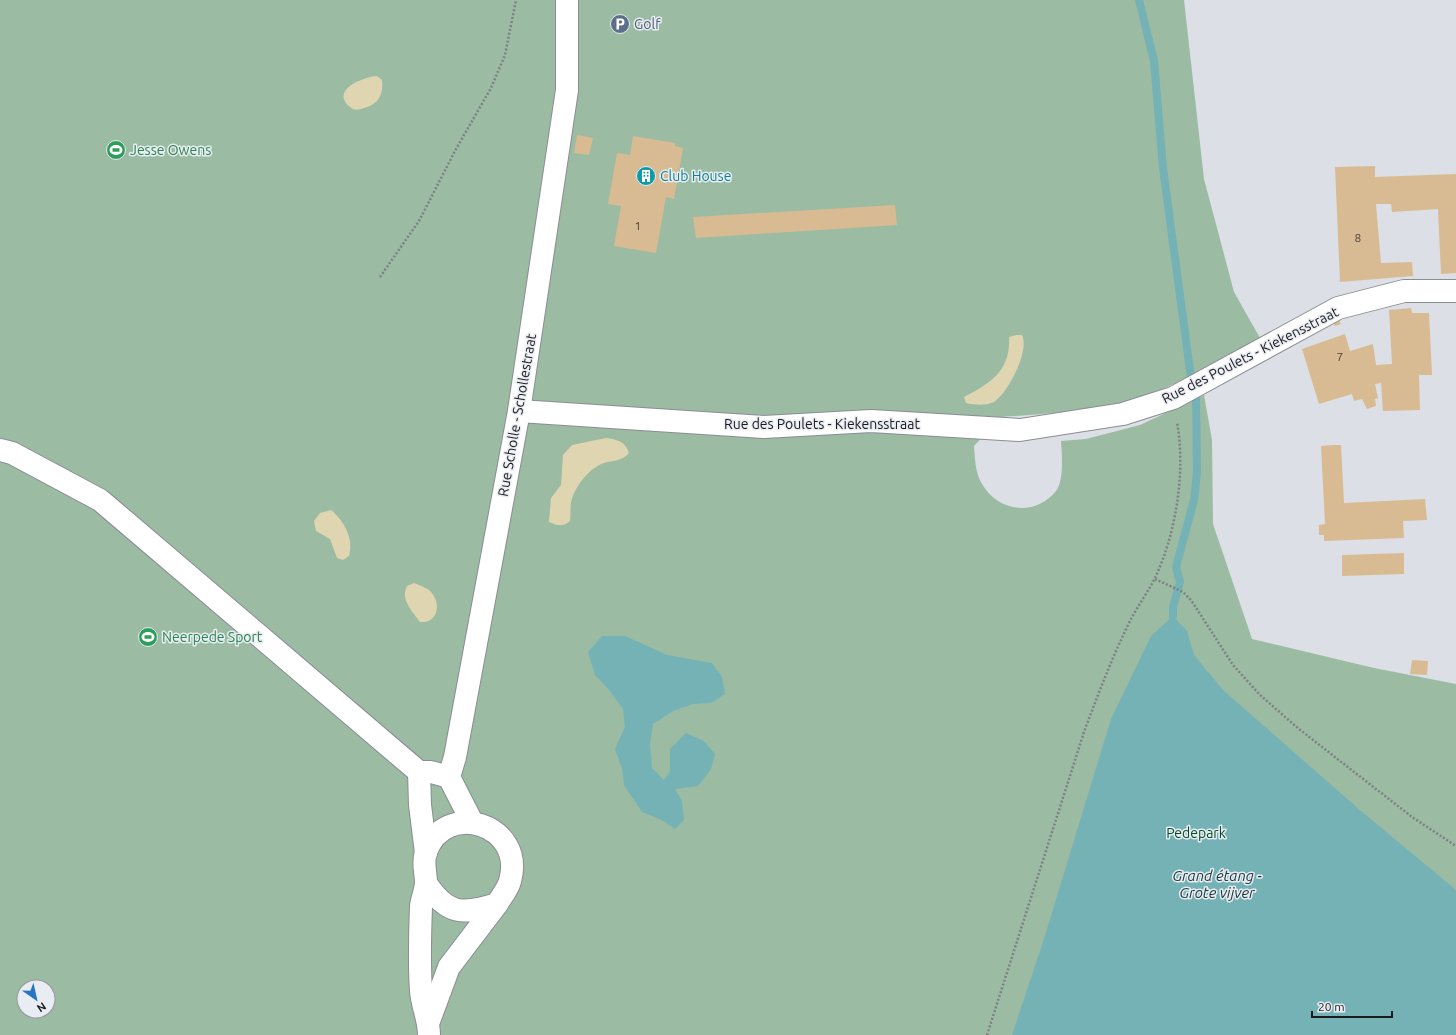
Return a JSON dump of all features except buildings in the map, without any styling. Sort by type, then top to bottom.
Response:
[{"type":"street","name":"Rue Scholle - Schollestraat","points":[[448,777],[455,757],[519,411],[567,90],[567,0]]},
{"type":"street","name":"Rue des Poulets - Kiekensstraat","points":[[519,411],[764,427],[871,422],[1020,430],[1123,414],[1173,398],[1338,308],[1404,291],[1456,291]]},
{"type":"street","points":[[0,450],[12,453],[100,500],[419,772],[430,772],[448,777],[472,822]]},
{"type":"street","points":[[419,772],[420,805],[426,853]]},
{"type":"street","points":[[429,1028],[449,966],[497,904],[510,882],[513,866],[510,850],[501,836],[487,827],[472,822],[457,824],[443,830],[432,840],[426,853],[423,868],[426,883],[436,898],[451,909],[469,912],[497,904]]},
{"type":"street","points":[[426,883],[421,904],[421,992],[429,1028]]},
{"type":"path","points":[[380,277],[419,221],[456,149],[491,88],[505,55],[516,0]]},
{"type":"path","points":[[987,1035],[1085,729],[1103,681],[1128,626],[1155,579],[1167,542],[1176,509],[1179,480],[1179,431],[1173,398]]},
{"type":"path","points":[[1155,579],[1183,592],[1191,600],[1233,665],[1260,695],[1300,729],[1412,817],[1456,846]]},
{"type":"green space","name":"Pedepark","points":[[0,0],[1184,0],[1204,179],[1234,292],[1260,338],[1174,384],[1138,398],[1090,409],[1001,417],[974,446],[977,470],[982,484],[997,501],[1017,508],[1028,508],[1038,505],[1047,499],[1059,487],[1062,467],[1061,441],[1086,439],[1140,425],[1204,395],[1212,440],[1213,524],[1252,639],[1374,668],[1456,684],[1456,1035],[0,1035]]},
{"type":"sand","points":[[377,76],[382,80],[382,90],[376,102],[369,107],[355,110],[350,107],[345,101],[344,95],[346,90],[357,82]]},
{"type":"sand","points":[[1022,335],[1024,342],[1023,351],[1011,381],[1000,397],[994,402],[988,404],[980,405],[966,403],[964,397],[991,381],[1003,367],[1009,348],[1009,337]]},
{"type":"sand","points":[[606,438],[620,442],[625,446],[629,453],[620,459],[598,465],[583,479],[573,497],[570,521],[560,525],[549,522],[551,498],[561,485],[563,455],[572,445]]},
{"type":"sand","points":[[331,510],[344,525],[349,537],[349,556],[343,560],[337,558],[330,539],[316,531],[314,521],[320,513]]},
{"type":"sand","points":[[414,583],[429,590],[436,600],[437,605],[435,616],[426,622],[420,622],[406,600],[405,591],[407,586]]},
{"type":"water","name":"Grand étang - Grote vijver","points":[[1173,616],[1187,631],[1194,655],[1223,690],[1361,811],[1456,890],[1456,1035],[1012,1035],[1043,942],[1111,719],[1151,636]]},
{"type":"water","points":[[602,636],[625,636],[667,655],[712,663],[722,677],[725,694],[711,703],[693,704],[673,711],[653,724],[650,744],[652,768],[664,780],[670,772],[670,749],[686,733],[704,741],[715,754],[711,769],[698,786],[675,789],[682,801],[684,820],[675,829],[662,820],[642,812],[624,785],[622,768],[615,749],[625,727],[623,709],[609,690],[595,675],[588,652]]},
{"type":"waterway","points":[[1139,0],[1154,61],[1163,168],[1191,378]]},
{"type":"waterway","points":[[1173,616],[1173,607],[1180,582],[1176,567],[1194,500],[1197,473],[1196,398]]},
{"type":"place","name":"Golf","points":[[620,24]]},
{"type":"place","name":"Jesse Owens","points":[[116,150]]},
{"type":"place","name":"Club House","points":[[646,176]]},
{"type":"place","name":"Neerpede Sport","points":[[148,637]]}]
